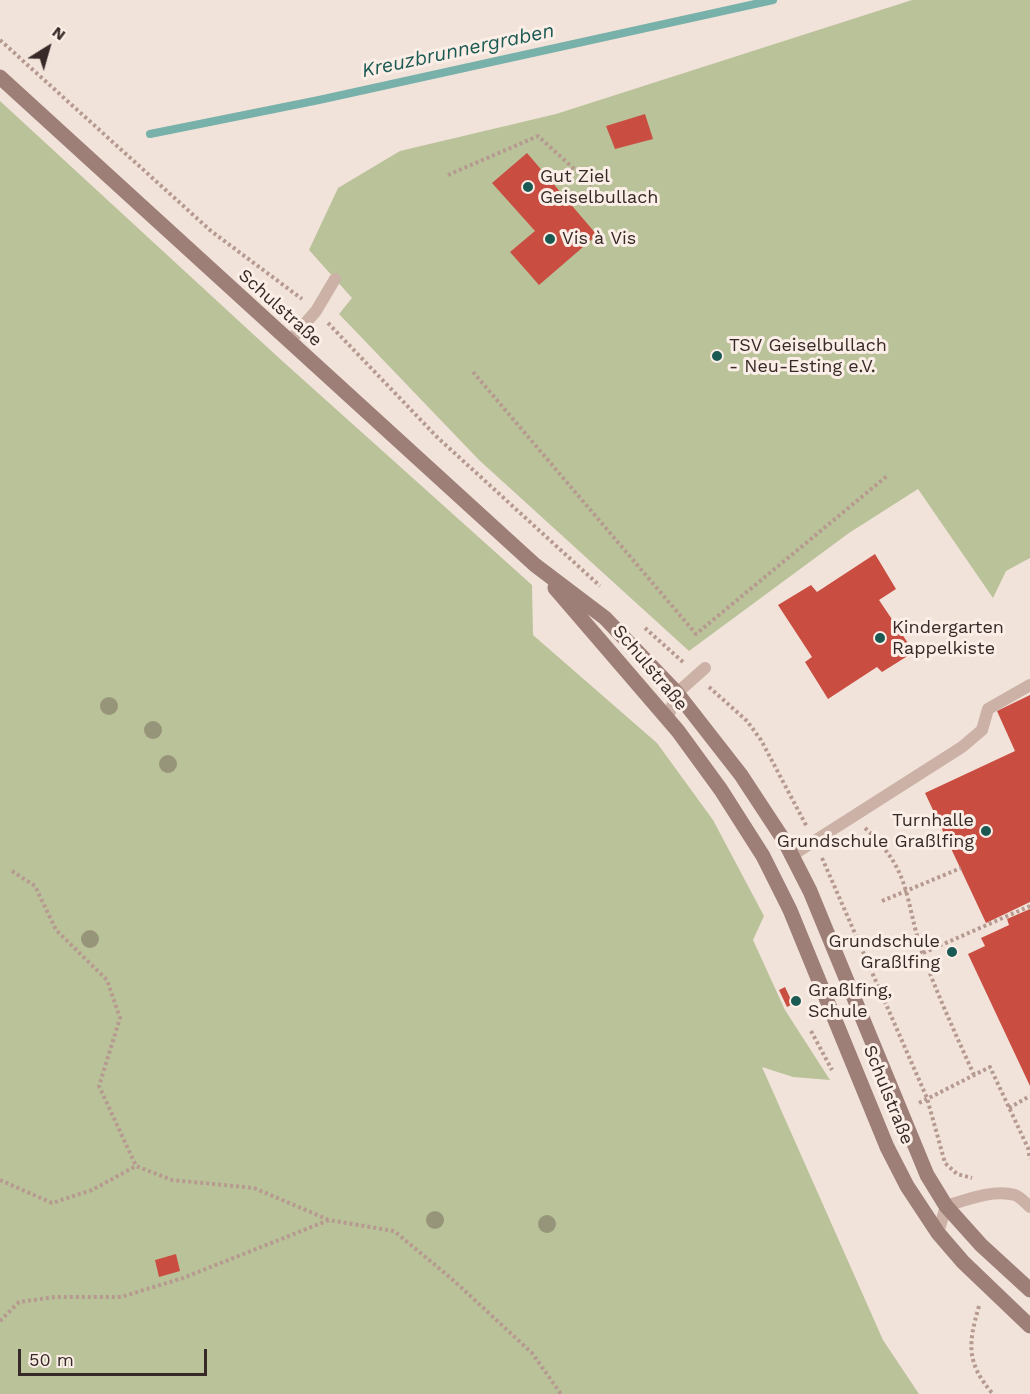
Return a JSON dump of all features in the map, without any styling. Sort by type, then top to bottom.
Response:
[{"type":"street","name":"Schulstraße","points":[[0,77],[535,566],[605,618],[677,693],[741,775],[810,891],[927,1175],[946,1206],[981,1245],[1030,1290]]},
{"type":"street","name":"Schulstraße","points":[[535,566],[667,719],[721,790],[763,856],[795,921],[888,1147],[907,1186],[938,1233],[963,1262],[1030,1326]]},
{"type":"lane","points":[[289,342],[316,311],[336,279]]},
{"type":"lane","points":[[667,719],[677,693],[705,668]]},
{"type":"lane","points":[[791,856],[962,747],[982,730],[988,709],[1030,685]]},
{"type":"lane","points":[[938,1233],[946,1206],[990,1194],[1017,1195],[1030,1207]]},
{"type":"path","points":[[448,175],[538,136],[594,187]]},
{"type":"path","points":[[473,372],[696,634],[887,476]]},
{"type":"path","points":[[853,818],[883,844],[903,877],[922,953],[974,1075]]},
{"type":"path","points":[[882,902],[961,868]]},
{"type":"path","points":[[12,871],[34,886],[56,930],[107,980],[120,1018],[99,1086],[136,1166],[172,1180],[254,1188],[329,1220],[394,1231],[452,1279],[532,1353],[561,1394]]},
{"type":"path","points":[[922,953],[1030,906]]},
{"type":"path","points":[[900,1113],[990,1067],[1030,1159]]},
{"type":"path","points":[[1009,1108],[1030,1096]]},
{"type":"path","points":[[0,1180],[52,1203],[92,1190],[136,1166]]},
{"type":"path","points":[[0,1321],[19,1302],[55,1297],[121,1297],[183,1278],[329,1220]]},
{"type":"path","points":[[991,1287],[980,1305],[970,1348],[978,1376],[993,1394]]},
{"type":"green space","name":"TSV Geiselbullach - Neu-Esting e.V.","points":[[912,0],[1030,0],[1030,558],[1006,571],[993,598],[918,489],[849,533],[689,651],[479,460],[339,314],[352,298],[309,250],[338,188],[400,151],[556,114]]},
{"type":"green space","points":[[0,101],[279,358],[532,585],[533,635],[657,743],[713,820],[764,916],[753,940],[785,1010],[830,1080],[793,1077],[762,1067],[883,1340],[919,1394],[0,1394]]},
{"type":"building","points":[[645,114],[653,139],[615,149],[606,126]]},
{"type":"building","points":[[527,153],[597,235],[539,285],[510,252],[535,231],[492,183]]},
{"type":"building","points":[[875,554],[896,589],[879,600],[914,652],[882,672],[877,667],[828,699],[805,662],[812,657],[778,605],[811,585],[817,592]]},
{"type":"building","name":"Turnhalle Grundschule Graßlfing","points":[[1030,695],[1030,902],[986,923],[925,793],[1015,751],[997,711]]},
{"type":"building","points":[[1030,909],[1030,1086],[968,954],[985,946],[981,938],[1009,925],[1007,919]]},
{"type":"building","points":[[785,987],[793,1004],[787,1007],[779,990]]},
{"type":"building","points":[[176,1254],[180,1271],[159,1277],[155,1260]]},
{"type":"waterway","name":"Kreuzbrunnergraben","points":[[150,134],[319,100],[773,0]]},
{"type":"place","name":"Gut Ziel Geiselbullach","points":[[528,187]]},
{"type":"place","name":"Vis à Vis","points":[[550,239]]},
{"type":"place","name":"TSV Geiselbullach - Neu-Esting e.V.","points":[[717,356]]},
{"type":"place","name":"Kindergarten Rappelkiste","points":[[880,638]]},
{"type":"place","name":"Turnhalle Grundschule Graßlfing","points":[[986,831]]},
{"type":"place","name":"Grundschule Graßlfing","points":[[952,952]]},
{"type":"place","name":"Graßlfing, Schule","points":[[796,1001]]}]
